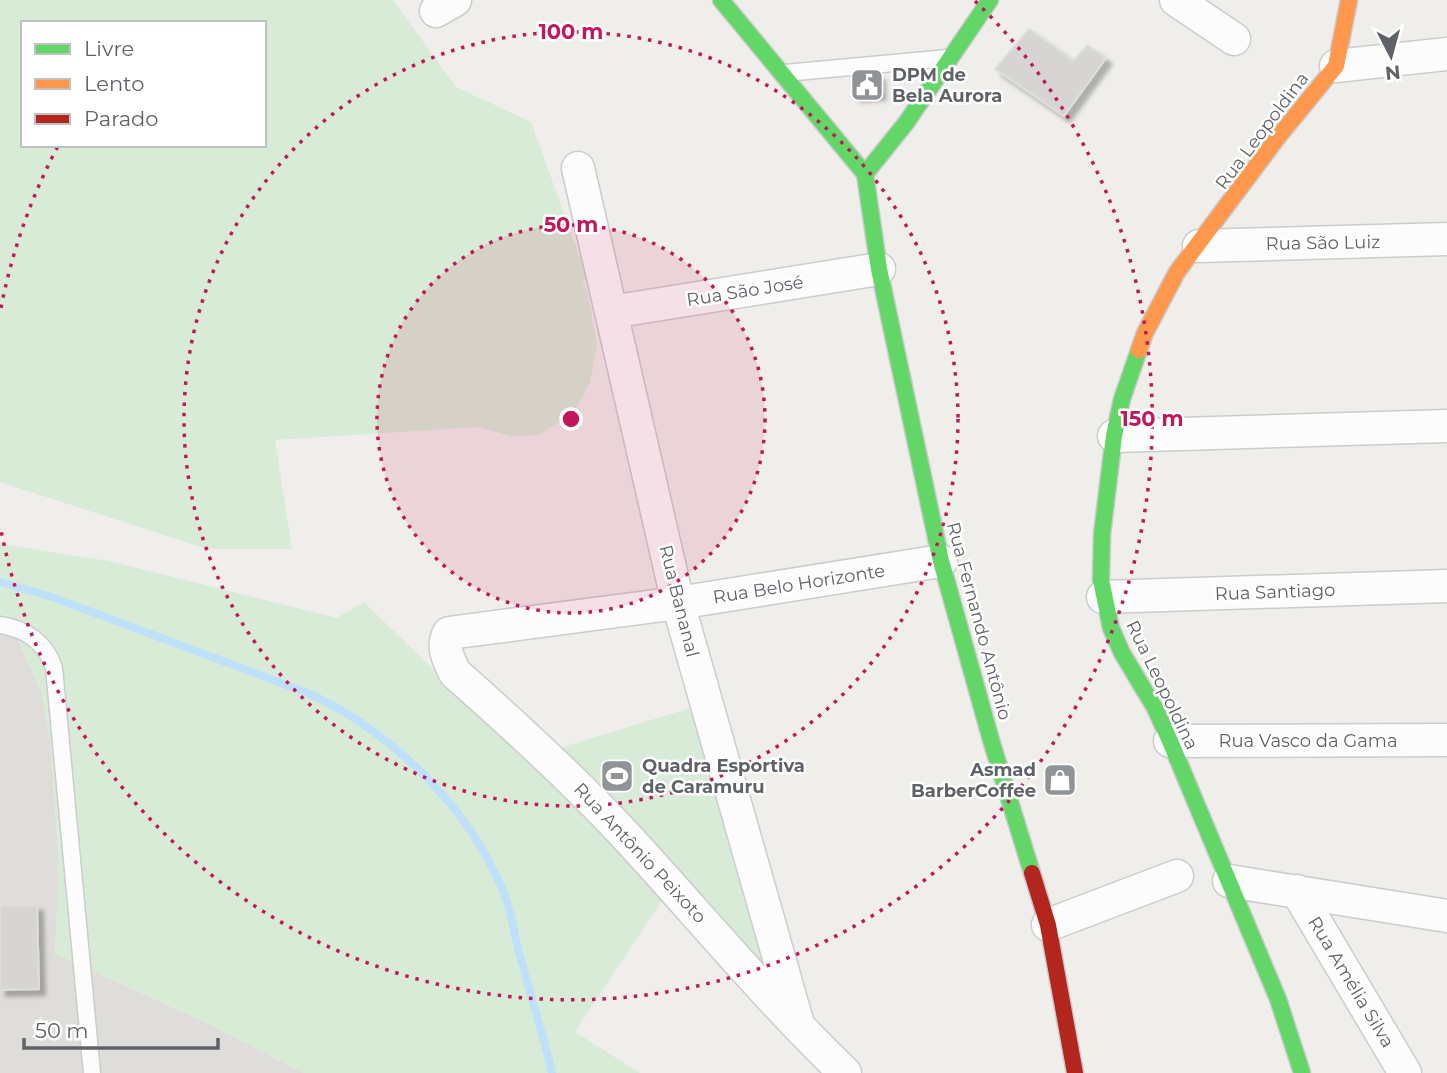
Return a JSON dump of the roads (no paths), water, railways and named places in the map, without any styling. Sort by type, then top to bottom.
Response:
[{"type":"street","points":[[721,0],[865,174],[906,123],[990,0]]},
{"type":"street","points":[[1176,0],[1234,39]]},
{"type":"street","points":[[1349,0],[1336,66],[1447,54]]},
{"type":"street","name":"Rua Leopoldina","points":[[1302,1073],[1289,1027],[1170,741],[1111,628],[1103,597],[1100,555],[1114,436],[1122,398],[1145,333],[1177,272],[1199,246],[1278,136],[1336,66]]},
{"type":"street","name":"Rua Bananal","points":[[578,168],[678,603],[799,1029]]},
{"type":"street","name":"Rua Fernando Antônio","points":[[865,174],[879,270],[941,561],[991,740],[1048,925],[1075,1073]]},
{"type":"street","name":"Rua São Luiz","points":[[1199,246],[1447,239]]},
{"type":"street","name":"Rua São José","points":[[611,312],[879,270]]},
{"type":"street","points":[[1114,436],[1447,426]]},
{"type":"street","name":"Rua Belo Horizonte","points":[[449,633],[678,603],[941,561]]},
{"type":"street","name":"Rua Santiago","points":[[1103,597],[1447,586]]},
{"type":"street","name":"Rua Antônio Peixoto","points":[[449,633],[446,643],[447,656],[455,673],[548,756],[614,824],[799,1029],[845,1073]]},
{"type":"street","name":"Rua Vasco da Gama","points":[[1170,741],[1447,740]]},
{"type":"street","points":[[1048,925],[1177,877]]},
{"type":"street","points":[[1230,881],[1447,916]]},
{"type":"street","name":"Rua Amélia Silva","points":[[1297,891],[1405,1073]]},
{"type":"lane","points":[[782,73],[950,58]]},
{"type":"lane","points":[[0,625],[12,626],[38,641],[50,654],[54,668],[92,1073]]},
{"type":"waterway","points":[[0,582],[52,597],[308,693],[368,728],[396,749],[446,798],[486,855],[501,886],[552,1073]]},
{"type":"place","name":"DPM de Bela Aurora","points":[[867,85]]},
{"type":"place","name":"Quadra Esportiva de Caramuru","points":[[617,776]]},
{"type":"place","name":"Asmad BarberCoffee","points":[[1060,780]]}]
